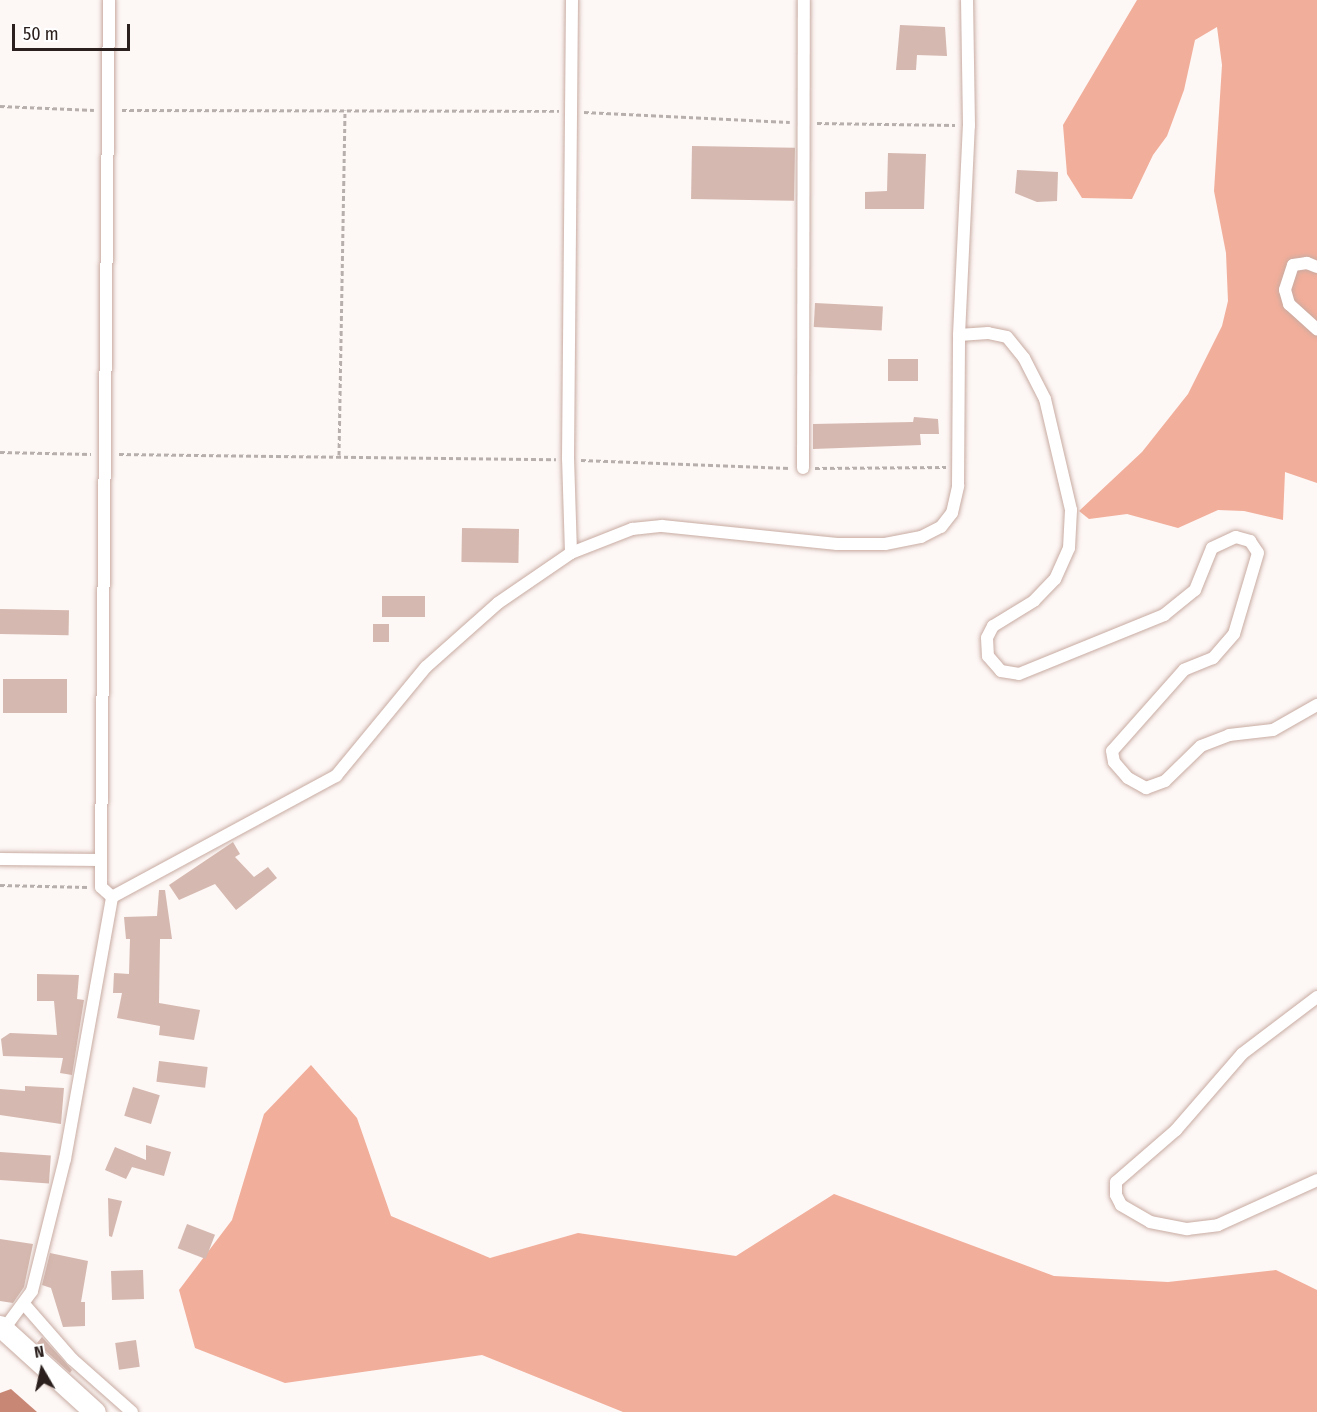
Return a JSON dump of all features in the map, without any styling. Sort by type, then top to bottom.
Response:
[{"type":"highway","points":[[2,1327],[94,1412]]},
{"type":"street","points":[[109,0],[101,887],[112,897]]},
{"type":"street","points":[[571,553],[568,459],[572,0]]},
{"type":"street","points":[[803,468],[804,0]]},
{"type":"street","points":[[112,897],[336,776],[426,667],[498,603],[571,553],[632,530],[662,526],[837,544],[885,543],[921,537],[941,527],[952,513],[958,467],[959,334],[969,126],[967,0]]},
{"type":"street","points":[[1317,267],[1307,263],[1293,266],[1285,290],[1289,304],[1317,328]]},
{"type":"street","points":[[959,334],[988,333],[1007,337],[1024,358],[1045,399],[1071,510],[1069,548],[1055,579],[1034,601],[993,626],[987,638],[988,656],[1001,671],[1019,674],[1164,615],[1195,590],[1212,549],[1236,537],[1250,541],[1258,553],[1234,634],[1213,658],[1184,670],[1112,751],[1114,762],[1128,778],[1146,788],[1165,781],[1201,746],[1229,735],[1273,730],[1317,705]]},
{"type":"street","points":[[0,859],[101,860]]},
{"type":"street","points":[[2,1327],[24,1304],[32,1291],[64,1159],[112,897]]},
{"type":"street","points":[[1317,997],[1242,1054],[1176,1130],[1116,1182],[1116,1195],[1121,1205],[1150,1222],[1187,1228],[1218,1225],[1317,1180]]},
{"type":"street","points":[[24,1304],[72,1359],[132,1412]]},
{"type":"path","points":[[0,106],[108,110],[571,111],[797,122]]},
{"type":"path","points":[[339,455],[345,110]]},
{"type":"path","points":[[808,122],[969,126]]},
{"type":"path","points":[[0,452],[568,459],[803,468],[958,467]]},
{"type":"path","points":[[0,885],[101,887]]},
{"type":"shaded area","points":[[1137,0],[1317,0],[1317,483],[1285,472],[1283,520],[1244,511],[1218,510],[1178,528],[1127,514],[1089,519],[1079,511],[1142,452],[1188,394],[1222,326],[1228,301],[1226,253],[1214,191],[1222,65],[1217,27],[1195,40],[1184,90],[1167,136],[1153,155],[1132,199],[1082,198],[1067,174],[1063,125]]},
{"type":"shaded area","points":[[311,1065],[357,1118],[391,1216],[490,1258],[578,1233],[736,1256],[834,1194],[1054,1276],[1168,1282],[1276,1270],[1317,1290],[1317,1412],[623,1412],[482,1355],[285,1383],[195,1348],[179,1290],[232,1220],[264,1114]]},
{"type":"shaded area","points":[[11,1389],[37,1412],[0,1412],[0,1393]]},
{"type":"building","points":[[900,25],[945,27],[947,56],[917,55],[916,70],[896,70]]},
{"type":"building","points":[[692,146],[795,148],[794,201],[691,199]]},
{"type":"building","points":[[888,153],[926,154],[924,209],[865,209],[865,192],[887,191]]},
{"type":"building","points":[[1017,170],[1058,172],[1057,201],[1037,202],[1015,193]]},
{"type":"building","points":[[815,303],[883,307],[882,331],[814,327]]},
{"type":"building","points":[[888,359],[918,359],[918,381],[888,381]]},
{"type":"building","points":[[914,417],[938,419],[939,434],[920,434],[921,445],[813,449],[813,424],[913,422]]},
{"type":"building","points":[[462,528],[519,529],[518,563],[461,562]]},
{"type":"building","points":[[382,596],[425,596],[425,617],[382,617]]},
{"type":"building","points":[[0,609],[69,610],[69,635],[0,634]]},
{"type":"building","points":[[373,624],[389,624],[389,642],[373,642]]},
{"type":"building","points":[[3,679],[67,679],[67,713],[3,713]]},
{"type":"building","points":[[233,842],[240,854],[235,857],[254,877],[268,867],[277,878],[236,910],[215,884],[179,900],[169,885]]},
{"type":"building","points":[[159,890],[165,890],[172,939],[160,939],[159,1003],[200,1010],[194,1040],[159,1035],[160,1026],[117,1018],[122,993],[113,993],[114,973],[129,974],[130,939],[126,939],[124,917],[157,916]]},
{"type":"building","points":[[37,974],[79,975],[77,999],[84,1000],[72,1075],[60,1073],[63,1058],[3,1056],[1,1039],[10,1033],[57,1035],[54,1001],[37,1001]]},
{"type":"building","points":[[159,1061],[208,1067],[205,1088],[156,1082]]},
{"type":"building","points":[[25,1086],[64,1088],[61,1124],[0,1115],[0,1089],[25,1091]]},
{"type":"building","points":[[133,1087],[160,1095],[151,1124],[124,1116]]},
{"type":"building","points":[[146,1145],[171,1152],[164,1176],[132,1167],[126,1179],[105,1170],[115,1147],[146,1160]]},
{"type":"building","points":[[0,1152],[51,1156],[49,1183],[0,1180]]},
{"type":"building","points":[[108,1198],[122,1201],[112,1237],[109,1236]]},
{"type":"building","points":[[187,1224],[215,1235],[206,1259],[178,1248]]},
{"type":"building","points":[[0,1239],[33,1244],[24,1287],[13,1303],[0,1301]]},
{"type":"building","points":[[50,1253],[88,1261],[81,1302],[85,1302],[85,1326],[63,1327],[51,1288],[42,1285]]},
{"type":"building","points":[[143,1270],[144,1299],[112,1300],[111,1271]]},
{"type":"building","points":[[42,1337],[72,1370],[70,1373],[37,1343]]},
{"type":"building","points":[[136,1340],[140,1367],[119,1370],[115,1343]]}]
